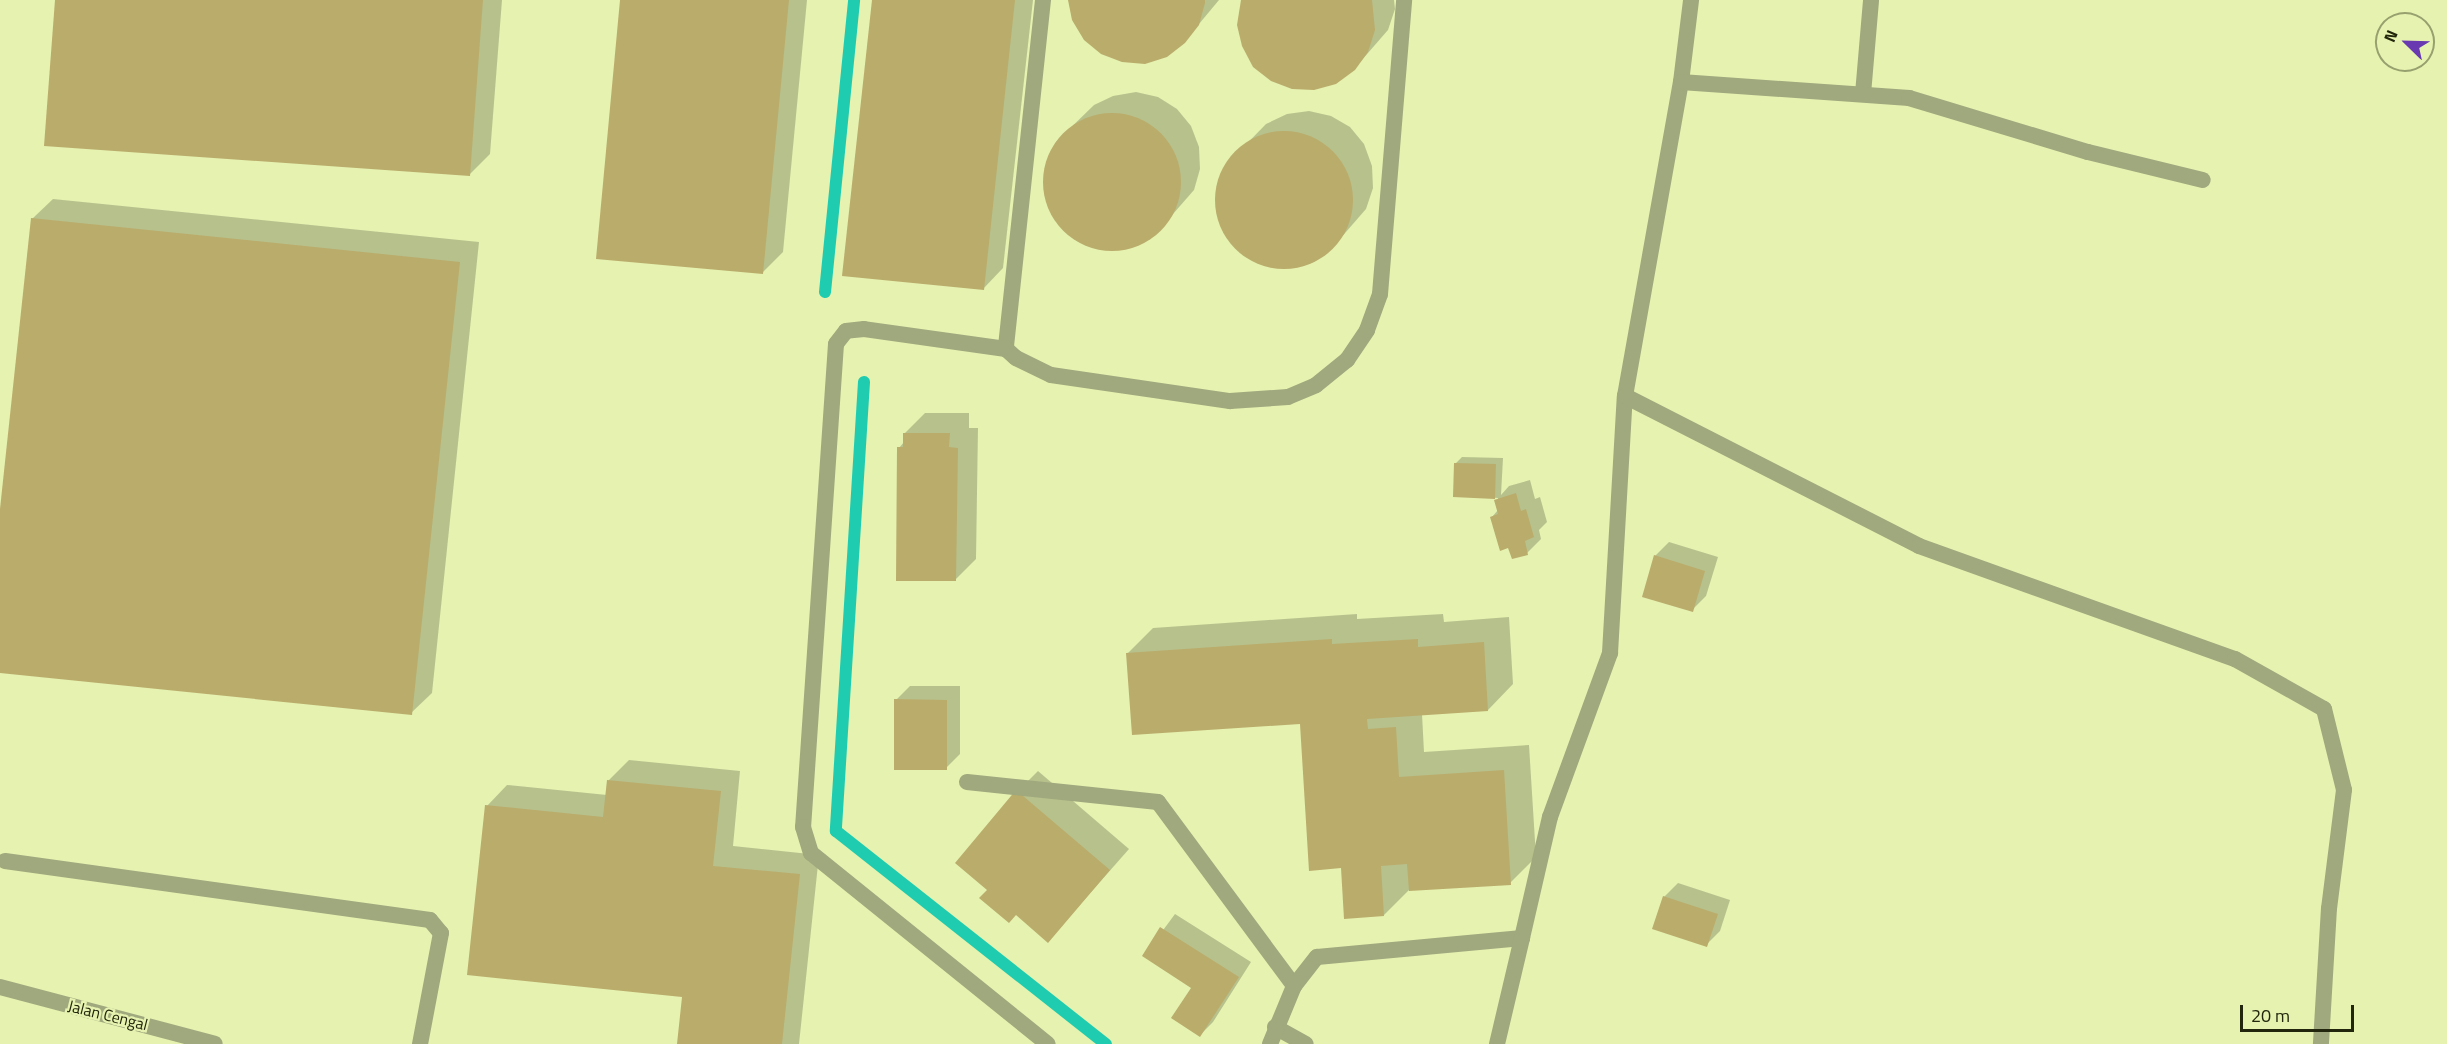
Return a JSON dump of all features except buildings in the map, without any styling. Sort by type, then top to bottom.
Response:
[{"type":"street","points":[[1006,349],[1043,0]]},
{"type":"street","points":[[1048,1044],[811,853],[803,827],[836,344],[846,331],[864,329],[1006,349],[1016,358],[1051,375],[1230,401],[1288,397],[1316,385],[1347,360],[1367,330],[1380,294],[1404,0]]},
{"type":"street","points":[[1497,1044],[1550,817],[1610,653],[1625,396],[1681,82],[1690,0]]},
{"type":"street","points":[[1863,94],[1871,0]]},
{"type":"street","points":[[1681,82],[1909,98],[2088,152],[2203,180]]},
{"type":"street","points":[[1625,396],[1919,546],[2235,658],[2324,709],[2344,790],[2329,908],[2321,1044]]},
{"type":"street","points":[[966,782],[1158,802],[1294,986]]},
{"type":"street","points":[[5,861],[430,920],[441,933],[420,1044]]},
{"type":"street","points":[[1270,1044],[1275,1027],[1294,986],[1317,957],[1522,938]]},
{"type":"street","name":"Jalan Cengal","points":[[0,987],[214,1044]]},
{"type":"street","points":[[1275,1027],[1306,1044]]},
{"type":"waterway","points":[[825,292],[854,0]]},
{"type":"waterway","points":[[864,382],[836,831],[1106,1044]]}]
